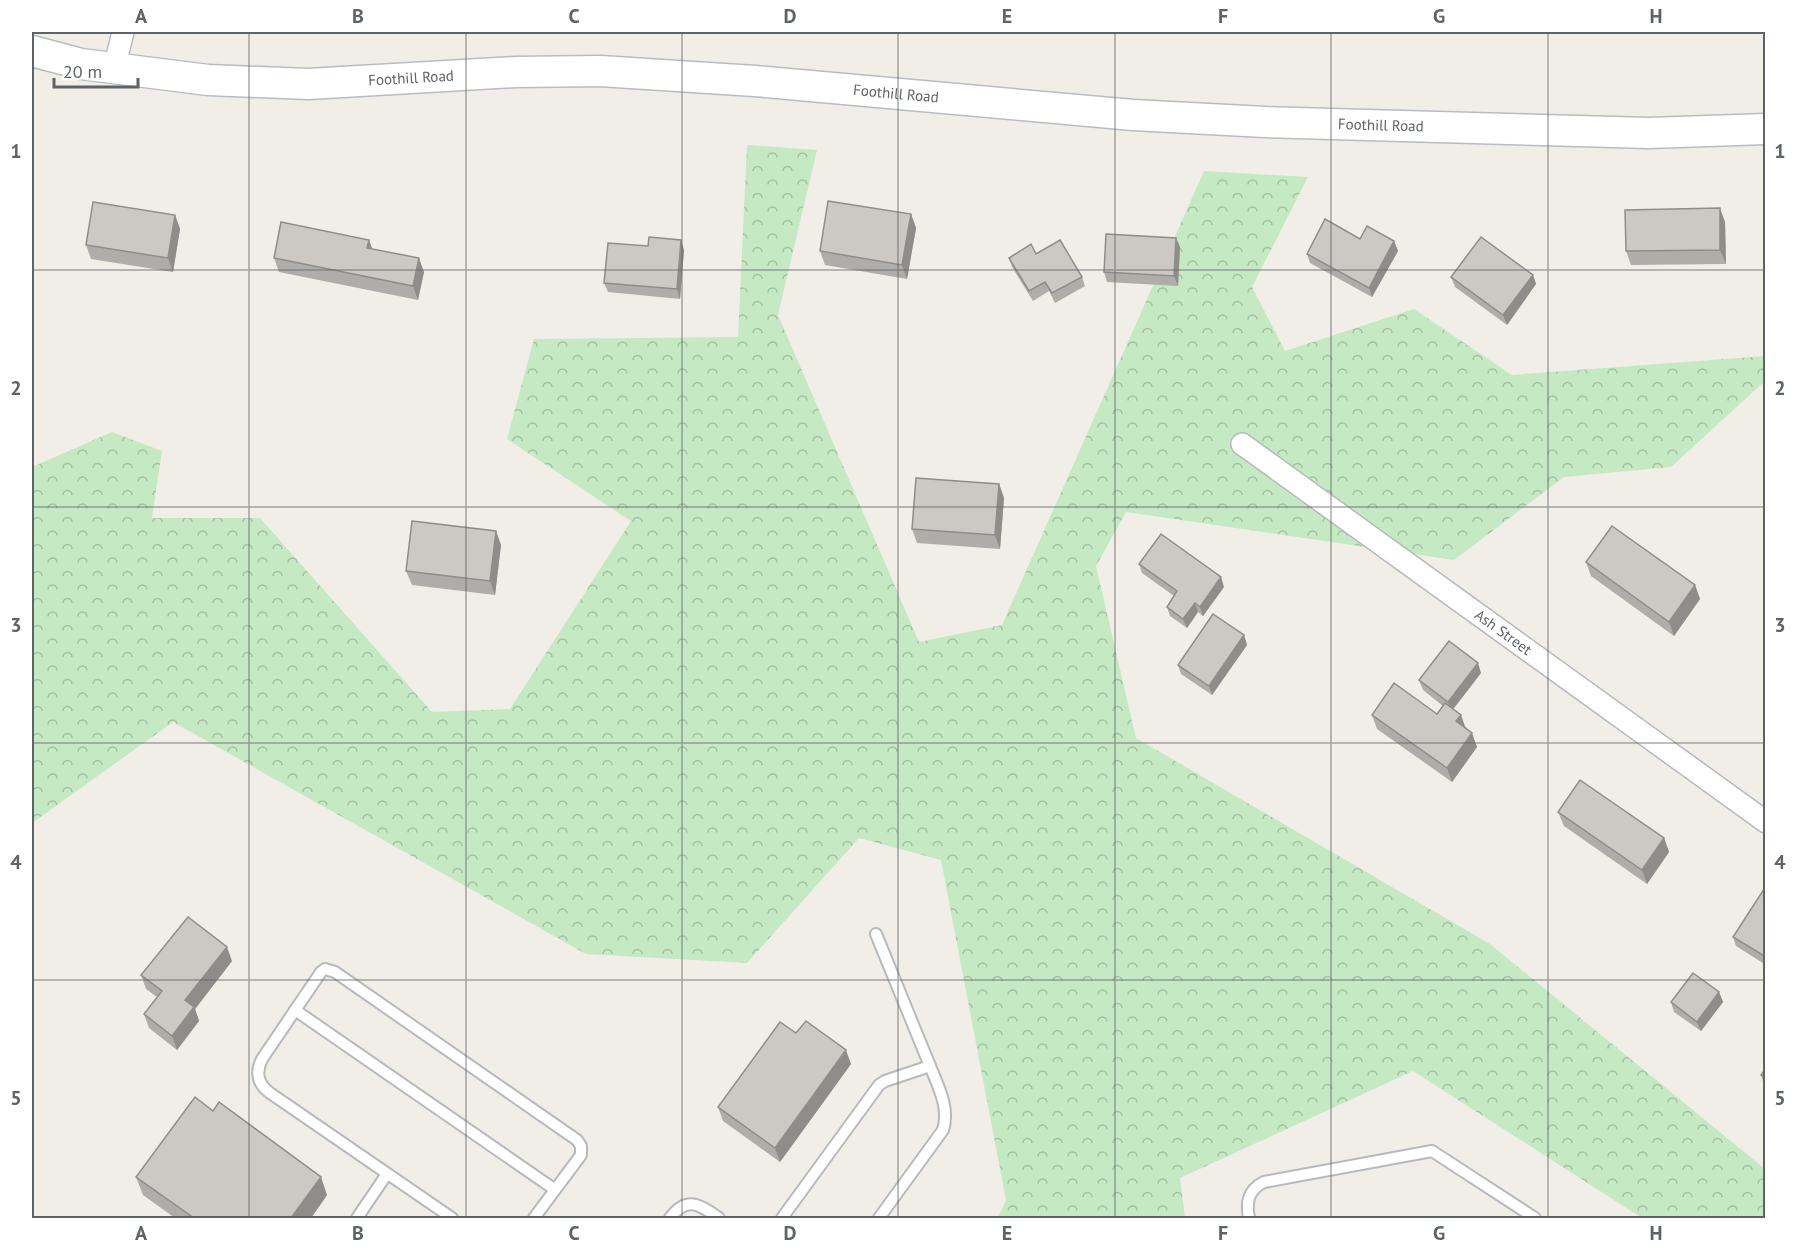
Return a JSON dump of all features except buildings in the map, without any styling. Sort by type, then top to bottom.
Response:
[{"type":"street","points":[[114,69],[123,32]]},
{"type":"street","name":"Foothill Road","points":[[32,51],[81,64],[208,80],[308,84],[516,72],[600,71],[755,81],[1133,115],[1265,122],[1649,133],[1766,129]]},
{"type":"street","name":"Ash Street","points":[[1242,444],[1766,822]]},
{"type":"lane","points":[[876,934],[930,1066],[945,1106],[946,1120],[943,1130],[879,1218]]},
{"type":"lane","points":[[452,1218],[270,1094],[259,1081],[258,1072],[262,1059],[317,975],[325,969],[331,970],[577,1140],[582,1151],[568,1174],[554,1189],[534,1218]]},
{"type":"lane","points":[[295,1010],[554,1189]]},
{"type":"lane","points":[[782,1218],[879,1085],[930,1066]]},
{"type":"lane","points":[[1249,1218],[1247,1208],[1249,1197],[1254,1188],[1264,1182],[1432,1151],[1535,1218]]},
{"type":"lane","points":[[357,1218],[387,1174]]},
{"type":"lane","points":[[670,1218],[679,1208],[693,1204],[699,1205],[719,1218]]},
{"type":"green space","points":[[747,145],[817,150],[778,315],[919,642],[1002,625],[1204,171],[1308,177],[1252,287],[1285,351],[1414,309],[1512,375],[1765,356],[1765,381],[1671,467],[1564,477],[1454,560],[1126,512],[1096,566],[1136,738],[1490,944],[1765,1169],[1765,1218],[1642,1218],[1413,1071],[1180,1178],[1185,1218],[998,1218],[1006,1200],[941,860],[859,838],[747,963],[586,954],[173,722],[32,823],[32,467],[112,432],[162,451],[152,518],[260,518],[432,712],[510,709],[631,521],[507,439],[534,339],[738,337]]}]
